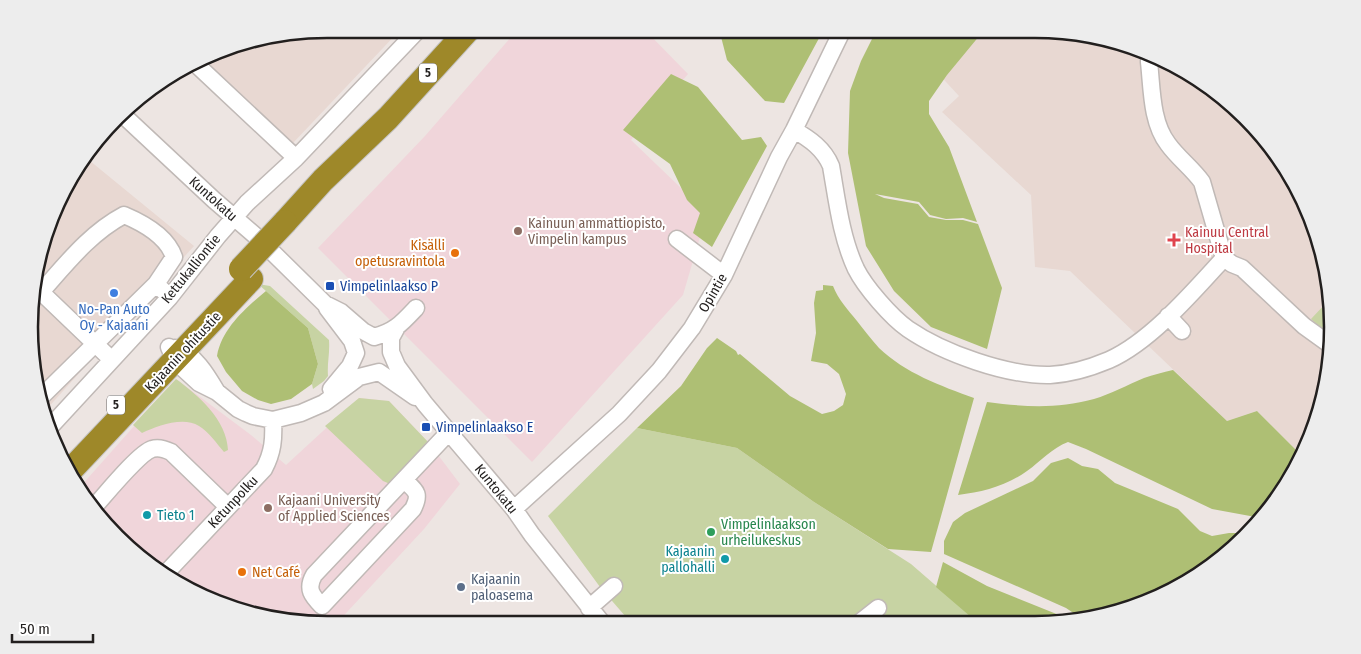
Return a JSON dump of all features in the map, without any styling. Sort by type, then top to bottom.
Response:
[{"type":"highway","name":"Kajaanin ohitustie","points":[[73,467],[290,223],[331,188],[388,118],[460,38]]},
{"type":"highway","name":"Kajaanin ohitustie","points":[[69,459],[80,444],[176,353]]},
{"type":"street","name":"Kettukalliontie","points":[[54,423],[170,297],[246,203],[296,158],[409,38]]},
{"type":"street","name":"Opintie","points":[[514,509],[619,414],[659,371],[692,328],[724,275],[779,157],[839,38]]},
{"type":"street","points":[[1149,62],[1157,124],[1168,144],[1202,182],[1224,258],[1242,268],[1304,326],[1323,340]]},
{"type":"street","points":[[199,67],[296,158]]},
{"type":"street","name":"Kuntokatu","points":[[126,118],[233,218],[258,238],[325,304],[340,312],[374,337]]},
{"type":"street","points":[[794,130],[811,139],[828,158],[832,166],[846,240],[856,269],[879,302],[907,328],[939,346],[977,363],[1033,374],[1064,374],[1092,367],[1126,351],[1148,335],[1224,258]]},
{"type":"street","points":[[40,291],[93,235],[107,224],[124,215],[141,222],[171,247],[174,257],[156,284],[45,393]]},
{"type":"street","points":[[677,239],[724,275]]},
{"type":"street","points":[[156,284],[170,297]]},
{"type":"street","points":[[39,296],[95,342],[112,360]]},
{"type":"street","points":[[325,304],[352,341],[357,359],[363,369],[379,372],[425,404]]},
{"type":"street","points":[[176,353],[199,383],[217,392],[238,409],[253,416],[273,420],[288,417],[324,403],[359,377],[379,372],[387,366],[391,357],[391,338],[414,307]]},
{"type":"street","points":[[1168,316],[1182,331]]},
{"type":"street","points":[[314,407],[341,378],[357,348],[364,340],[388,333],[398,327]]},
{"type":"street","points":[[374,337],[387,343],[391,352]]},
{"type":"street","name":"Kuntokatu","points":[[391,352],[397,366],[425,404],[514,509],[532,536],[596,616]]},
{"type":"street","name":"Ketunpolku","points":[[169,570],[264,469],[271,456],[274,440],[273,420]]},
{"type":"street","points":[[404,480],[416,490],[417,500],[412,509],[322,606],[310,590],[310,582],[314,575],[449,432]]},
{"type":"street","points":[[97,503],[142,455],[152,449],[161,448],[171,452],[228,507]]},
{"type":"street","points":[[589,608],[614,586]]},
{"type":"street","points":[[868,616],[878,608]]},
{"type":"shaded area","points":[[308,38],[392,38],[293,143],[208,63],[252,47],[289,40]]},
{"type":"shaded area","name":"Kainuun ammattiopisto, Vimpelin kampus","points":[[510,38],[653,38],[688,74],[631,140],[707,213],[683,295],[532,462],[318,248],[425,136]]},
{"type":"shaded area","name":"Kainuu Central Hospital","points":[[962,38],[1053,38],[1090,43],[1127,53],[1179,76],[1210,97],[1239,122],[1264,151],[1285,182],[1308,234],[1318,271],[1324,327],[1321,365],[1314,402],[1296,450],[1257,411],[1227,421],[1070,271],[1035,267],[1031,195],[942,112],[959,96],[934,69]]},
{"type":"shaded area","points":[[90,161],[194,246],[49,407],[38,346],[38,308],[43,271],[53,234],[67,199]]},
{"type":"shaded area","name":"Kajaani University of Applied Sciences","points":[[176,379],[251,435],[286,465],[359,398],[389,401],[429,443],[460,484],[424,529],[343,616],[308,616],[252,607],[199,587],[182,578],[151,557],[122,532],[83,483]]},
{"type":"green space","points":[[721,38],[819,38],[784,103],[765,101],[727,60]]},
{"type":"green space","points":[[872,38],[978,38],[947,75],[929,101],[929,114],[949,147],[977,222],[963,218],[946,219],[930,215],[919,202],[875,194],[884,198],[918,204],[929,217],[946,220],[963,220],[978,224],[1002,288],[987,349],[931,327],[894,291],[866,246],[848,153],[850,91],[861,61]]},
{"type":"green space","points":[[671,74],[698,87],[742,140],[761,137],[767,146],[712,247],[693,233],[700,213],[687,200],[670,164],[623,130]]},
{"type":"green space","points":[[258,284],[270,286],[329,340],[328,376],[313,389],[312,384],[318,364],[308,328]]},
{"type":"green space","points":[[823,285],[833,286],[847,309],[879,348],[889,357],[924,378],[974,398],[931,552],[888,549],[814,502],[737,448],[637,428],[681,386],[707,348],[717,338],[736,351],[738,355],[740,354],[790,396],[822,414],[834,411],[843,405],[846,394],[839,374],[827,364],[811,361],[816,333],[814,303],[816,291],[823,290]]},
{"type":"green space","points":[[266,291],[308,328],[318,364],[312,384],[291,399],[271,404],[258,400],[242,391],[226,372],[217,356],[229,328]]},
{"type":"green space","points":[[1323,306],[1324,331],[1311,319]]},
{"type":"green space","points":[[1173,370],[1227,421],[1257,411],[1296,450],[1275,488],[1253,517],[1212,509],[1068,442],[1011,481],[985,490],[958,495],[987,402],[1054,406],[1080,402],[1107,395],[1144,378]]},
{"type":"green space","points":[[176,379],[210,409],[223,428],[228,450],[224,452],[206,431],[193,423],[170,423],[142,433],[133,425]]},
{"type":"green space","points":[[359,398],[389,401],[429,443],[390,484],[383,481],[325,426]]},
{"type":"green space","name":"Vimpelinlaakson urheilukeskus","points":[[637,428],[737,448],[814,502],[911,564],[971,616],[625,616],[600,587],[548,516]]},
{"type":"green space","points":[[1068,458],[1082,466],[1098,469],[1115,483],[1178,509],[1200,531],[1212,536],[1238,533],[1195,568],[1162,587],[1109,607],[1074,614],[1066,608],[944,554],[944,541],[953,522],[965,513],[1033,481],[1051,463]]},
{"type":"green space","points":[[943,562],[987,586],[1059,615],[970,616],[936,587]]},
{"type":"place","name":"Kainuun ammattiopisto, Vimpelin kampus","points":[[518,231]]},
{"type":"place","name":"Kainuu Central Hospital","points":[[1174,240]]},
{"type":"place","name":"Kisälli opetusravintola","points":[[455,253]]},
{"type":"place","name":"Vimpelinlaakso P","points":[[330,286]]},
{"type":"place","name":"No-Pan Auto Oy - Kajaani","points":[[114,293]]},
{"type":"place","name":"Vimpelinlaakso E","points":[[426,427]]},
{"type":"place","name":"Kajaani University of Applied Sciences","points":[[268,508]]},
{"type":"place","name":"Tieto 1","points":[[147,515]]},
{"type":"place","name":"Vimpelinlaakson urheilukeskus","points":[[711,532]]},
{"type":"place","name":"Kajaanin pallohalli","points":[[725,559]]},
{"type":"place","name":"Net Café","points":[[242,572]]},
{"type":"place","name":"Kajaanin paloasema","points":[[461,587]]}]
